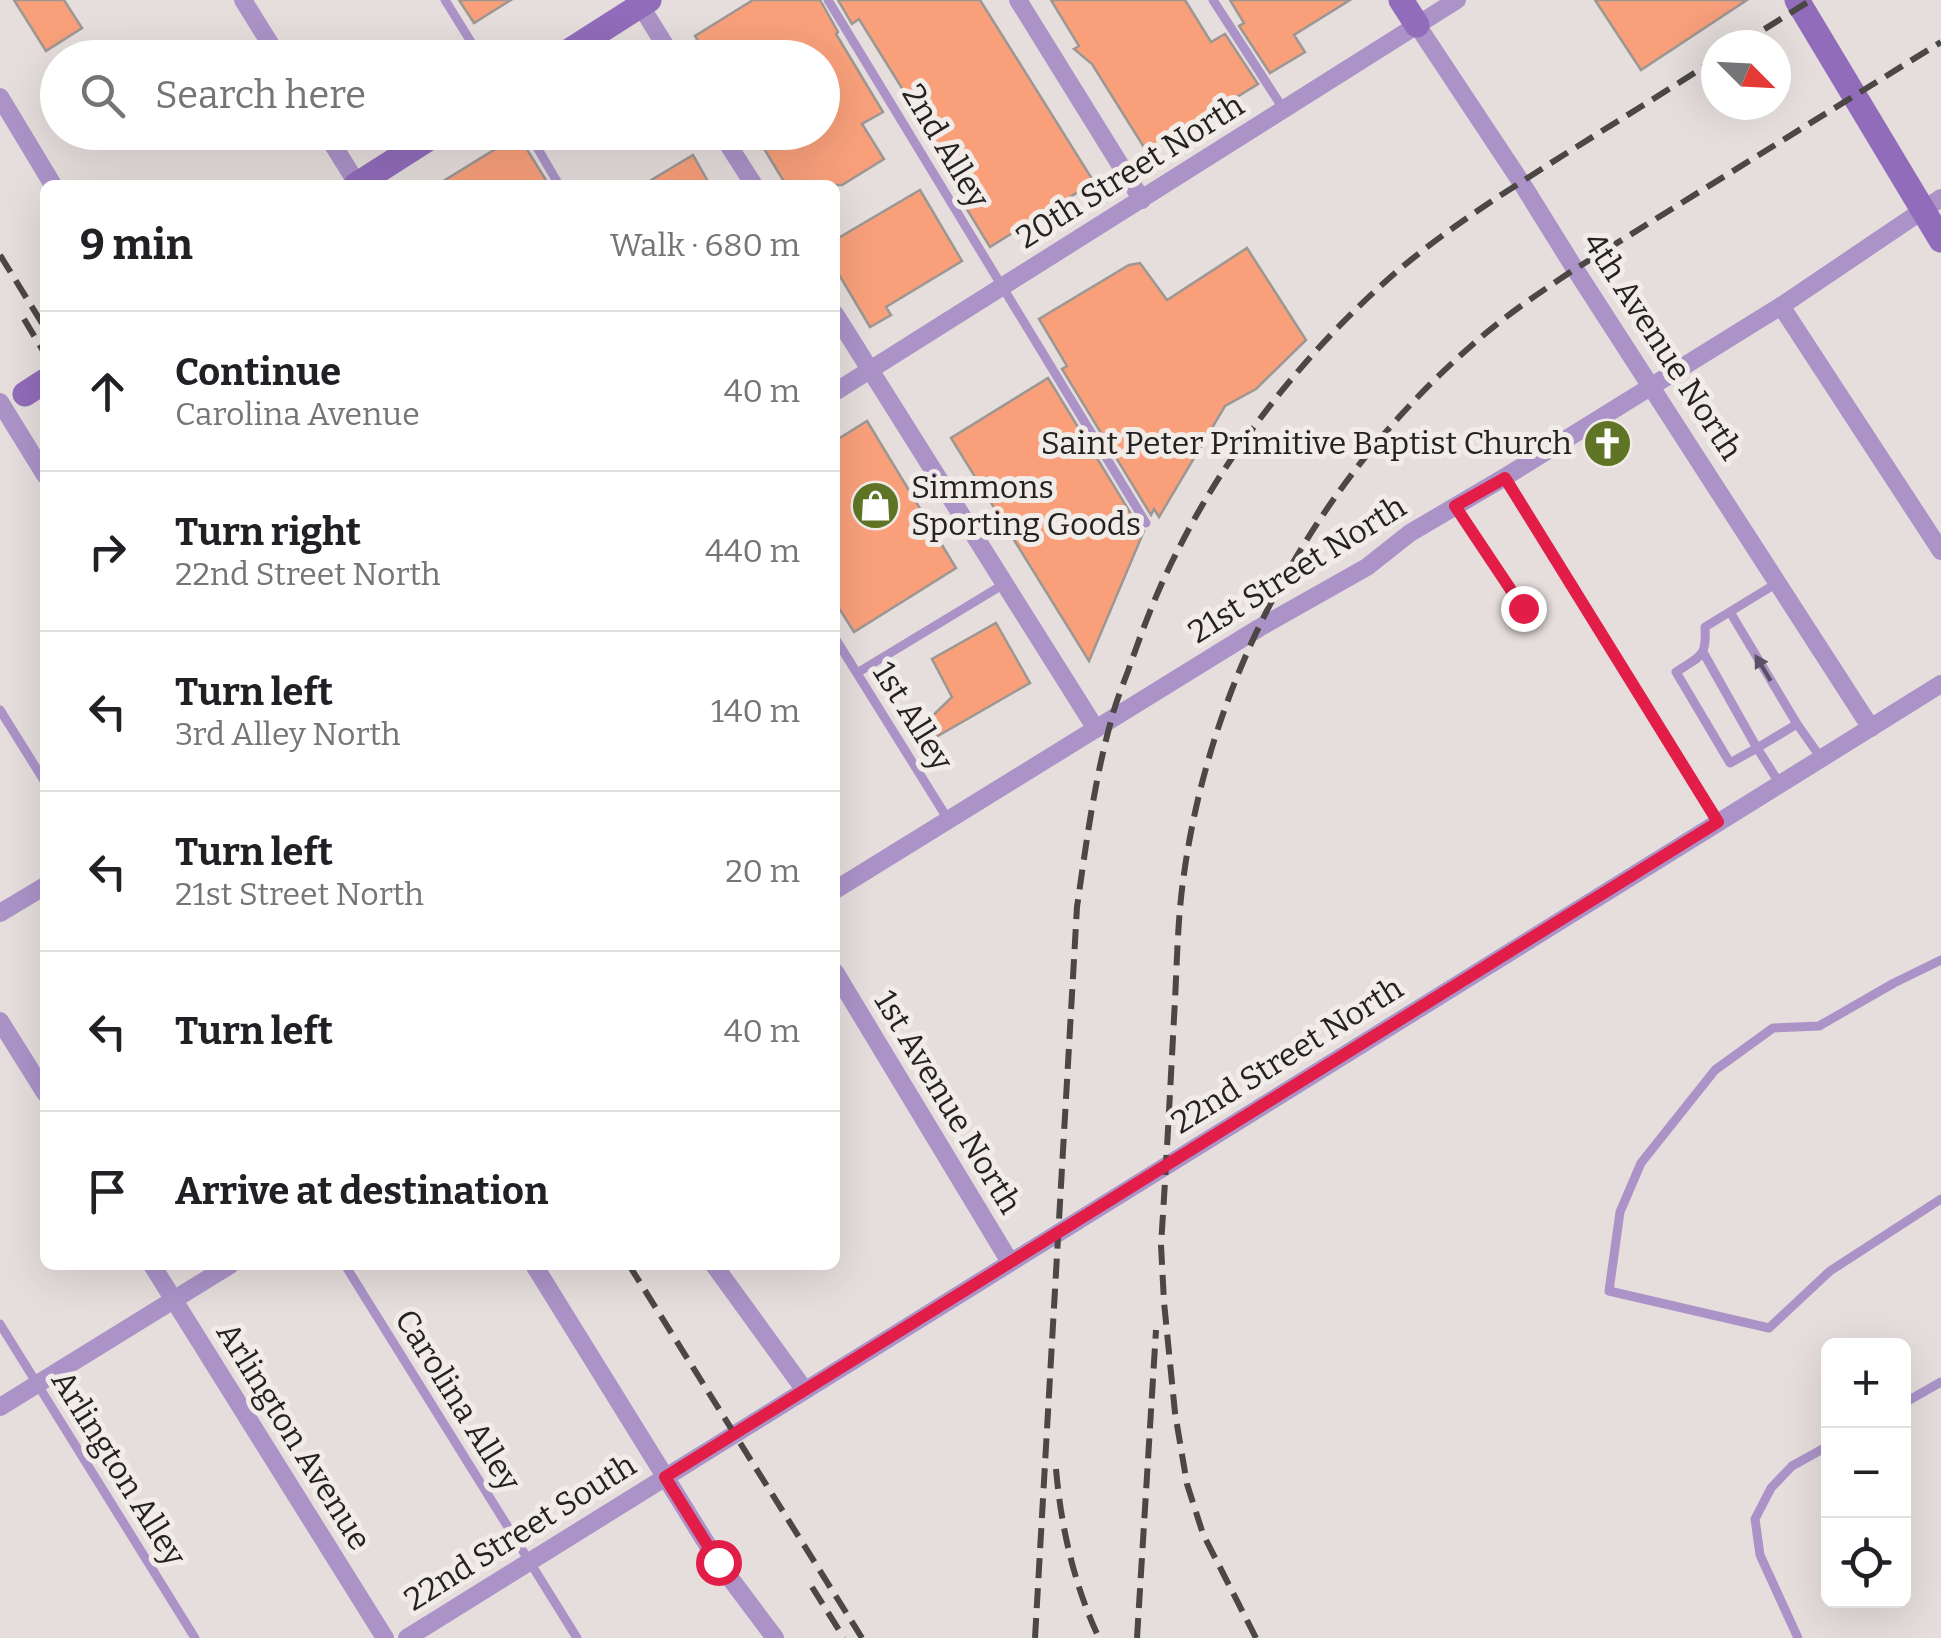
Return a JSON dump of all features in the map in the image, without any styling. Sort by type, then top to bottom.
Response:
[{"type":"street","points":[[243,0],[268,40]]},
{"type":"street","points":[[1018,0],[1142,200]]},
{"type":"street","name":"4th Avenue North","points":[[1401,0],[1522,182],[1870,728]]},
{"type":"street","name":"20th Street North","points":[[840,389],[1457,0]]},
{"type":"street","points":[[1797,0],[1932,204],[1941,240]]},
{"type":"street","points":[[585,40],[642,2],[663,40]]},
{"type":"street","points":[[0,97],[51,180]]},
{"type":"street","points":[[337,150],[354,180]]},
{"type":"street","points":[[365,180],[411,150]]},
{"type":"street","points":[[732,150],[751,180]]},
{"type":"street","name":"21st Street North","points":[[840,887],[1259,628],[1366,567],[1410,533],[1781,306],[1932,204]]},
{"type":"street","points":[[1781,306],[1941,551]]},
{"type":"street","points":[[840,322],[1096,730]]},
{"type":"street","points":[[15,399],[40,462]]},
{"type":"street","name":"22nd Street North","points":[[665,1477],[1941,684]]},
{"type":"street","points":[[0,914],[40,889]]},
{"type":"street","name":"1st Avenue North","points":[[840,980],[1010,1262]]},
{"type":"street","points":[[0,1021],[40,1085]]},
{"type":"street","name":"Arlington Avenue","points":[[155,1270],[386,1638]]},
{"type":"street","points":[[0,1407],[222,1270]]},
{"type":"street","points":[[537,1270],[718,1562],[775,1638]]},
{"type":"street","points":[[718,1270],[804,1389]]},
{"type":"street","name":"22nd Street South","points":[[407,1638],[665,1477]]},
{"type":"lane","points":[[445,0],[470,40]]},
{"type":"lane","name":"2nd Alley","points":[[828,0],[1146,523]]},
{"type":"lane","points":[[1213,0],[1284,110]]},
{"type":"lane","points":[[539,150],[556,180]]},
{"type":"lane","points":[[1505,478],[1718,822]]},
{"type":"lane","points":[[1455,506],[1523,608]]},
{"type":"lane","points":[[1777,583],[1705,627],[1707,647],[1676,672],[1730,763],[1797,724]]},
{"type":"lane","points":[[857,673],[1004,584]]},
{"type":"lane","points":[[1730,612],[1821,758]]},
{"type":"lane","name":"1st Alley","points":[[840,646],[949,822]]},
{"type":"lane","points":[[1703,652],[1780,784]]},
{"type":"lane","points":[[0,710],[40,774]]},
{"type":"lane","points":[[1941,960],[1894,982],[1819,1026],[1774,1028],[1714,1070],[1640,1164],[1620,1212],[1609,1291],[1769,1328],[1830,1271],[1941,1199]]},
{"type":"lane","name":"Carolina Alley","points":[[348,1270],[529,1562]]},
{"type":"lane","name":"Arlington Alley","points":[[0,1324],[195,1638]]},
{"type":"lane","points":[[1911,1399],[1941,1382]]},
{"type":"lane","points":[[1798,1638],[1760,1556],[1755,1520],[1771,1488],[1792,1466],[1821,1450]]},
{"type":"lane","points":[[529,1562],[577,1638]]},
{"type":"building","points":[[14,0],[64,0],[82,28],[63,40],[40,41]]},
{"type":"building","points":[[459,0],[511,0],[474,23]]},
{"type":"building","points":[[753,0],[820,0],[840,40],[697,40],[695,36]]},
{"type":"building","points":[[838,0],[980,0],[1094,182],[990,247],[957,193],[964,188],[859,19],[852,24]]},
{"type":"building","points":[[1051,0],[1185,0],[1211,42],[1225,34],[1258,84],[1147,152],[1092,64],[1074,49],[1079,46]]},
{"type":"building","points":[[1230,0],[1350,0],[1294,35],[1305,52],[1270,73],[1239,26],[1244,23]]},
{"type":"building","points":[[1595,0],[1747,0],[1701,30],[1641,70]]},
{"type":"building","points":[[840,41],[883,112],[862,124],[884,159],[842,185],[840,180],[783,180],[765,150],[840,150]]},
{"type":"building","points":[[494,150],[527,150],[546,180],[445,180]]},
{"type":"building","points":[[693,155],[707,180],[651,180]]},
{"type":"building","points":[[920,190],[962,261],[886,307],[891,315],[870,327],[840,276],[840,237]]},
{"type":"building","points":[[1247,248],[1306,340],[1256,389],[1225,406],[1159,517],[1154,509],[1151,515],[1062,369],[1067,366],[1039,319],[1129,265],[1140,263],[1167,300]]},
{"type":"building","points":[[1048,378],[1144,531],[1089,661],[951,438]]},
{"type":"building","name":"Simmons Sporting Goods","points":[[867,421],[956,568],[854,632],[840,610],[840,438]]},
{"type":"building","points":[[996,623],[1030,683],[929,741],[921,727],[952,697],[932,659]]},
{"type":"railway","points":[[1763,30],[1811,0]]},
{"type":"railway","points":[[1256,1638],[1203,1534],[1187,1484],[1175,1413],[1161,1245],[1184,874],[1198,799],[1219,725],[1247,654],[1281,584],[1320,519],[1416,399],[1471,346],[1575,269],[1941,42]]},
{"type":"railway","points":[[1035,1638],[1077,907],[1105,744],[1156,596],[1198,513],[1247,436],[1305,364],[1368,298],[1480,209],[1701,68]]},
{"type":"railway","points":[[0,255],[40,320]]},
{"type":"railway","points":[[24,319],[40,346]]},
{"type":"railway","points":[[632,1270],[862,1638]]},
{"type":"railway","points":[[1137,1638],[1156,1330]]},
{"type":"railway","points":[[1056,1469],[1070,1555],[1099,1638]]},
{"type":"railway","points":[[812,1587],[844,1638]]},
{"type":"place","name":"Saint Peter Primitive Baptist Church","points":[[1607,443]]},
{"type":"place","name":"Simmons Sporting Goods","points":[[876,505]]},
{"type":"route","points":[[718,1562],[665,1477],[1718,822],[1505,478],[1455,506],[1523,608]]}]
